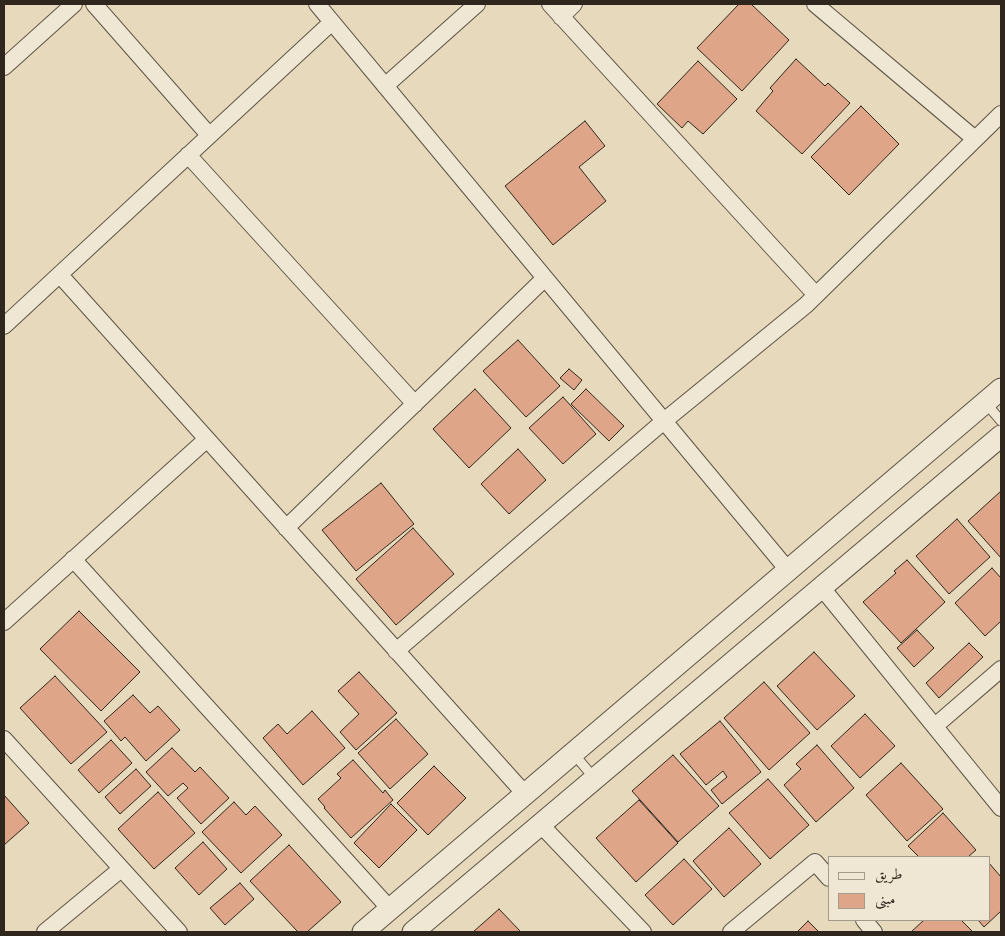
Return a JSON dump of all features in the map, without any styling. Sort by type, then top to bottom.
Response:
[{"type":"street","points":[[4,67],[74,4]]},
{"type":"street","points":[[94,4],[210,136]]},
{"type":"street","points":[[317,4],[788,570]]},
{"type":"street","points":[[385,86],[477,4]]},
{"type":"street","points":[[550,4],[816,295]]},
{"type":"street","points":[[561,17],[574,4]]},
{"type":"street","points":[[815,4],[975,139]]},
{"type":"street","points":[[4,326],[332,22]]},
{"type":"street","points":[[396,650],[664,421],[816,295],[1001,114]]},
{"type":"street","points":[[188,155],[415,404]]},
{"type":"street","points":[[60,274],[525,794]]},
{"type":"street","points":[[286,528],[545,278]]},
{"type":"street","points":[[363,932],[1001,388]]},
{"type":"street","points":[[414,932],[1001,436]]},
{"type":"street","points":[[4,622],[207,439]]},
{"type":"street","points":[[73,559],[390,909]]},
{"type":"street","points":[[822,588],[1001,808]]},
{"type":"street","points":[[935,726],[1001,668]]},
{"type":"street","points":[[4,738],[179,932]]},
{"type":"street","points":[[541,825],[643,932]]},
{"type":"street","points":[[730,932],[815,862],[828,877]]},
{"type":"street","points":[[45,932],[121,869]]},
{"type":"street","points":[[865,921],[874,932]]},
{"type":"lane","points":[[985,402],[1001,421]]},
{"type":"lane","points":[[573,753],[595,779]]},
{"type":"building","points":[[739,4],[751,4],[789,40],[742,91],[697,48]]},
{"type":"building","points":[[796,59],[825,86],[828,83],[850,103],[802,154],[756,111],[773,91],[770,88]]},
{"type":"building","points":[[698,61],[737,99],[703,134],[688,121],[682,128],[657,104]]},
{"type":"building","points":[[861,106],[899,144],[849,195],[811,157]]},
{"type":"building","points":[[585,121],[605,146],[579,167],[606,201],[553,245],[505,186]]},
{"type":"building","points":[[518,340],[560,386],[526,417],[483,371]]},
{"type":"building","points":[[569,369],[582,380],[574,390],[560,378]]},
{"type":"building","points":[[475,389],[511,428],[469,468],[433,429]]},
{"type":"building","points":[[586,389],[624,426],[609,441],[571,404]]},
{"type":"building","points":[[563,397],[596,434],[563,464],[529,428]]},
{"type":"building","points":[[518,449],[546,480],[509,514],[481,484]]},
{"type":"building","points":[[381,483],[414,524],[356,571],[322,530]]},
{"type":"building","points":[[1001,491],[1001,558],[968,521]]},
{"type":"building","points":[[957,519],[990,557],[949,594],[916,556]]},
{"type":"building","points":[[413,528],[454,574],[396,625],[356,579]]},
{"type":"building","points":[[907,560],[945,602],[901,643],[863,602],[896,573],[894,571]]},
{"type":"building","points":[[992,568],[1001,578],[1001,621],[985,636],[955,603]]},
{"type":"building","points":[[79,611],[140,672],[101,711],[40,649]]},
{"type":"building","points":[[917,630],[934,648],[914,667],[897,648]]},
{"type":"building","points":[[969,643],[983,657],[939,698],[926,683]]},
{"type":"building","points":[[814,652],[855,696],[817,730],[777,686]]},
{"type":"building","points":[[359,672],[397,713],[356,750],[340,732],[359,714],[338,691]]},
{"type":"building","points":[[55,676],[107,732],[71,764],[20,708]]},
{"type":"building","points":[[764,682],[810,733],[769,770],[724,718]]},
{"type":"building","points":[[133,695],[150,713],[158,706],[180,730],[146,761],[125,737],[121,741],[104,721]]},
{"type":"building","points":[[312,711],[345,748],[303,785],[263,738],[278,724],[287,734]]},
{"type":"building","points":[[865,714],[895,746],[860,778],[831,746]]},
{"type":"building","points":[[396,719],[428,754],[390,789],[358,753]]},
{"type":"building","points":[[720,721],[761,772],[722,804],[711,790],[727,777],[723,771],[706,785],[680,754]]},
{"type":"building","points":[[111,740],[132,763],[99,793],[78,770]]},
{"type":"building","points":[[817,745],[854,788],[816,822],[784,785],[801,769],[796,764]]},
{"type":"building","points":[[172,748],[195,772],[200,767],[229,798],[201,824],[177,798],[188,788],[183,783],[168,796],[146,772]]},
{"type":"building","points":[[673,755],[719,806],[678,842],[632,791]]},
{"type":"building","points":[[353,760],[383,793],[385,790],[393,800],[351,838],[318,799],[341,778],[337,774]]},
{"type":"building","points":[[901,763],[943,809],[907,841],[866,795]]},
{"type":"building","points":[[434,766],[466,798],[428,835],[397,803]]},
{"type":"building","points":[[136,769],[151,786],[120,814],[105,797]]},
{"type":"building","points":[[768,779],[809,825],[770,859],[729,813]]},
{"type":"building","points":[[158,792],[195,833],[154,869],[118,829]]},
{"type":"building","points":[[4,795],[29,823],[4,845]]},
{"type":"building","points":[[639,800],[678,843],[636,882],[596,838]]},
{"type":"building","points":[[234,802],[246,815],[255,806],[282,835],[241,873],[202,832]]},
{"type":"building","points":[[391,804],[417,830],[379,868],[354,843]]},
{"type":"building","points":[[943,813],[976,850],[969,856],[918,856],[908,846]]},
{"type":"building","points":[[729,828],[761,864],[724,897],[693,861]]},
{"type":"building","points":[[203,842],[227,869],[199,895],[175,868]]},
{"type":"building","points":[[289,845],[341,902],[307,932],[298,932],[250,881]]},
{"type":"building","points":[[684,859],[712,889],[673,925],[645,895]]},
{"type":"building","points":[[990,864],[1001,877],[1001,911],[984,927],[979,921],[990,921]]},
{"type":"building","points":[[240,883],[254,899],[225,925],[210,908]]},
{"type":"building","points":[[499,909],[521,932],[473,932]]},
{"type":"building","points":[[808,921],[819,932],[797,932]]},
{"type":"building","points":[[923,921],[962,921],[973,932],[911,932]]}]
